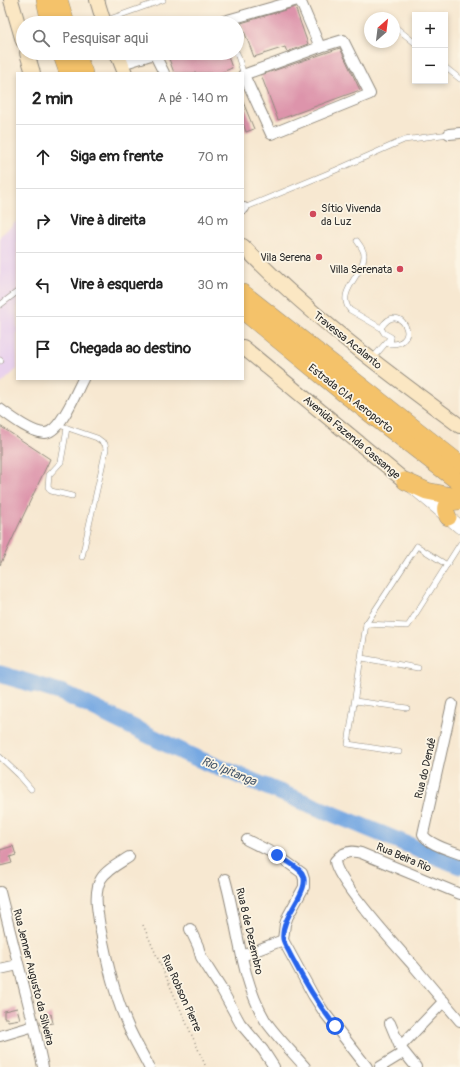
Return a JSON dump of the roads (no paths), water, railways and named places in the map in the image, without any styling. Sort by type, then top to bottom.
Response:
[{"type":"highway","points":[[45,0],[48,16]]},
{"type":"highway","points":[[60,0],[64,16]]},
{"type":"highway","points":[[63,60],[68,72]]},
{"type":"highway","points":[[79,60],[84,72]]},
{"type":"highway","name":"Estrada CIA Aeroporto","points":[[244,294],[460,464]]},
{"type":"highway","name":"Estrada CIA Aeroporto","points":[[244,312],[342,392],[460,483]]},
{"type":"highway","points":[[405,481],[427,491],[452,496],[460,500]]},
{"type":"highway","points":[[454,522],[445,511],[445,508],[447,504],[460,500]]},
{"type":"main road","points":[[11,0],[16,17]]},
{"type":"main road","points":[[97,0],[101,16]]},
{"type":"main road","points":[[29,60],[34,72]]},
{"type":"main road","name":"Travessa Acalanto","points":[[244,247],[266,270],[313,313],[460,426]]},
{"type":"main road","name":"Avenida Fazenda Cassange","points":[[244,348],[405,481]]},
{"type":"street","points":[[244,16],[299,0],[320,47]]},
{"type":"street","points":[[343,40],[370,94],[271,134],[244,75],[320,47],[343,40]]},
{"type":"street","points":[[121,63],[132,60]]},
{"type":"street","points":[[157,60],[163,72]]},
{"type":"street","points":[[449,134],[460,133]]},
{"type":"street","points":[[0,409],[27,427],[44,433],[54,430],[63,426],[83,380]]},
{"type":"street","name":"Avenida Fazenda Cassange","points":[[405,481],[454,522]]},
{"type":"street","name":"Rua do Dendê","points":[[452,704],[423,836],[431,843],[460,854]]},
{"type":"street","points":[[246,840],[277,855],[302,873],[304,887],[288,916],[285,924],[283,940],[313,996],[368,1067]]},
{"type":"street","name":"Rua Beira Rio","points":[[444,1001],[360,904],[335,861],[352,851],[361,852],[460,894]]},
{"type":"street","points":[[129,857],[105,874],[101,879],[98,890],[98,910],[107,966],[119,1005],[128,1027],[149,1067]]},
{"type":"street","name":"Rua 8 de Dezembro","points":[[225,878],[242,956],[252,990],[266,1020],[304,1067]]},
{"type":"street","name":"Rua Jenner Augusto da Silveira","points":[[0,892],[43,1067]]},
{"type":"street","points":[[190,929],[198,946],[201,957],[222,990],[240,1023],[263,1050],[274,1067]]},
{"type":"street","points":[[242,956],[283,940]]},
{"type":"street","points":[[0,969],[18,965]]},
{"type":"street","points":[[380,1067],[402,1050],[444,1001],[460,1021]]},
{"type":"street","points":[[390,1024],[402,1050],[416,1067]]},
{"type":"street","points":[[0,1036],[34,1026]]},
{"type":"lane","points":[[119,16],[163,0]]},
{"type":"lane","points":[[400,31],[412,41]]},
{"type":"lane","points":[[239,60],[243,72]]},
{"type":"lane","points":[[448,69],[460,79]]},
{"type":"lane","points":[[244,208],[404,140],[449,134]]},
{"type":"lane","points":[[357,241],[362,248],[364,261],[347,293],[345,300],[346,306],[350,310],[381,328],[384,333],[391,337]]},
{"type":"lane","points":[[0,306],[16,293]]},
{"type":"lane","points":[[381,328],[385,322],[391,318],[398,318],[404,322],[407,328],[407,335],[404,341],[397,345],[390,344],[391,337]]},
{"type":"lane","points":[[371,359],[391,337]]},
{"type":"lane","points":[[72,496],[51,491],[48,487],[49,475],[61,462],[63,426],[102,441],[105,444],[106,449],[82,557]]},
{"type":"lane","points":[[366,624],[408,626],[460,544]]},
{"type":"lane","points":[[400,752],[348,744],[366,624],[417,546],[447,565]]},
{"type":"lane","points":[[362,658],[418,668]]},
{"type":"lane","points":[[355,701],[407,708]]},
{"type":"lane","points":[[0,757],[31,789]]},
{"type":"waterway","name":"Rio Ipitanga","points":[[0,674],[63,693],[189,755],[460,866]]},
{"type":"place","name":"Sítio Vivenda da Luz","points":[[313,214]]},
{"type":"place","name":"Vila Serena","points":[[319,257]]},
{"type":"place","name":"Villa Serenata","points":[[400,269]]}]
